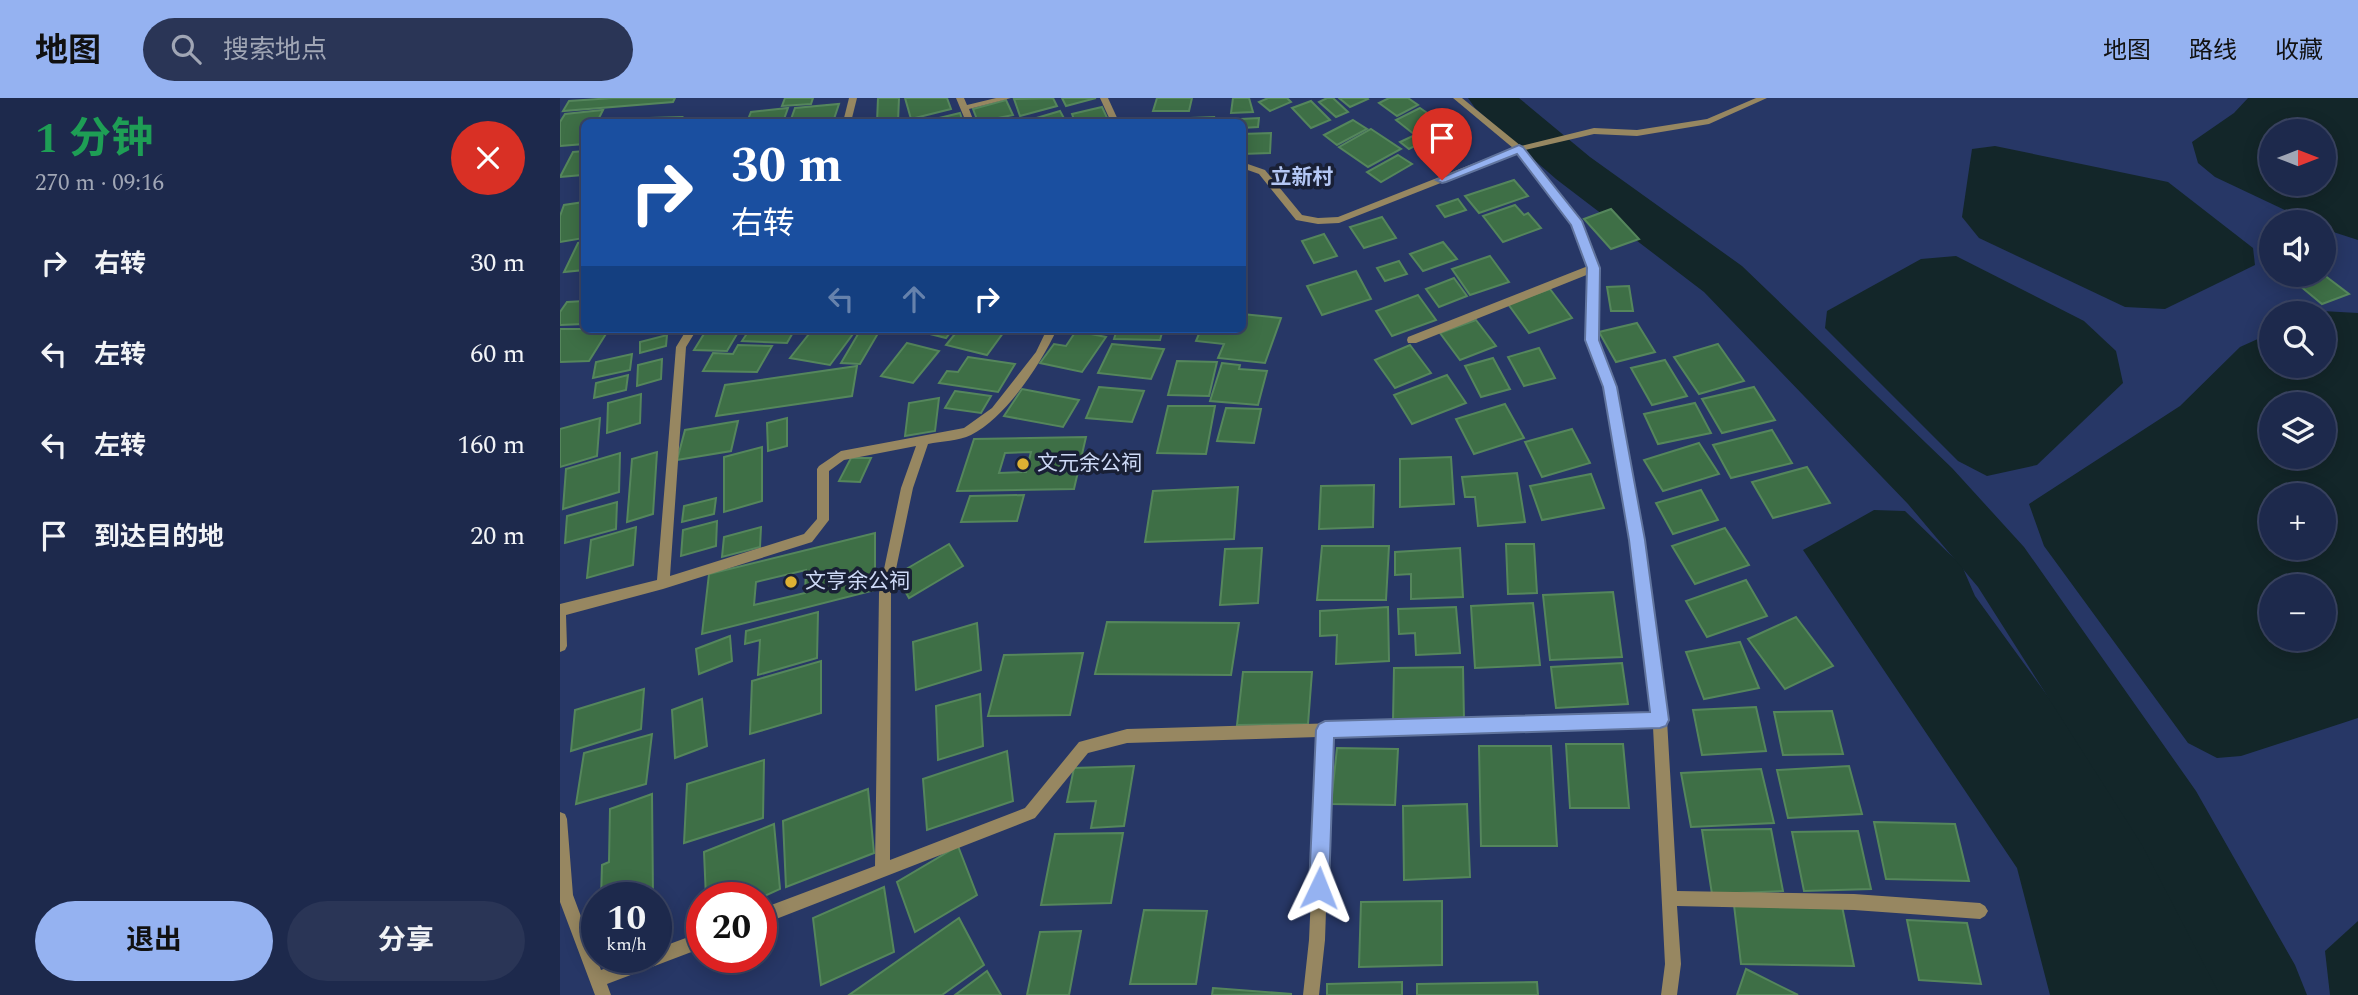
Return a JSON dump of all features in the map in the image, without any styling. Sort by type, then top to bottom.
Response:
[{"type":"street","points":[[848,119],[853,98]]},
{"type":"street","points":[[960,98],[969,119]]},
{"type":"street","points":[[964,108],[1007,98]]},
{"type":"street","points":[[1104,98],[1114,119]]},
{"type":"street","points":[[1457,98],[1519,149],[1577,224],[1594,268],[1592,340],[1610,387],[1637,540],[1660,720],[1673,964],[1669,995]]},
{"type":"street","points":[[1246,166],[1262,172],[1299,218],[1318,222],[1339,220],[1519,149],[1594,131],[1637,133],[1709,121],[1763,98]]},
{"type":"street","points":[[1412,340],[1594,268]]},
{"type":"street","points":[[663,584],[681,347],[690,333]]},
{"type":"street","points":[[560,646],[560,611],[663,584],[808,538],[823,520],[823,469],[841,456],[967,432],[996,411],[1040,354],[1050,333]]},
{"type":"street","points":[[882,871],[885,593],[907,488],[924,439]]},
{"type":"street","points":[[777,911],[1030,813],[1084,747],[1127,736],[1660,720]]},
{"type":"street","points":[[1311,995],[1317,940],[1325,730]]},
{"type":"street","points":[[560,819],[562,882],[565,895],[603,995]]},
{"type":"street","points":[[1670,898],[1854,902],[1980,911]]},
{"type":"street","points":[[599,979],[615,973]]},
{"type":"shaded area","points":[[2248,98],[2358,98],[2358,240],[2336,233],[2336,210],[2285,210],[2215,177],[2198,163],[2192,142],[2234,113]]},
{"type":"shaded area","points":[[1995,146],[2168,182],[2253,248],[2255,265],[2165,309],[2125,307],[1979,238],[1962,217],[1972,149]]},
{"type":"shaded area","points":[[1956,256],[2084,321],[2116,351],[2123,383],[2037,465],[1987,476],[1958,461],[1825,328],[1827,311],[1921,259]]},
{"type":"shaded area","points":[[2336,312],[2358,313],[2358,718],[2241,756],[2217,758],[2188,743],[2044,546],[2029,504],[2180,406],[2240,347],[2259,338],[2259,378],[2336,378]]},
{"type":"shaded area","points":[[1874,510],[1905,511],[1962,566],[1975,596],[2105,775],[2226,995],[2050,995],[2017,868],[1803,550]]},
{"type":"shaded area","points":[[2358,921],[2358,995],[2330,995],[2325,951]]},
{"type":"building","points":[[675,98],[673,102],[563,111],[569,101]]},
{"type":"building","points":[[785,98],[813,98],[811,104],[782,106]]},
{"type":"building","points":[[878,98],[899,98],[898,119],[877,119]]},
{"type":"building","points":[[905,98],[947,98],[951,109],[911,119]]},
{"type":"building","points":[[1053,98],[1057,106],[1020,116],[1014,99]]},
{"type":"building","points":[[1062,98],[1096,98],[1066,106]]},
{"type":"building","points":[[1157,98],[1192,98],[1189,111],[1153,111]]},
{"type":"building","points":[[1233,98],[1249,98],[1253,112],[1231,113]]},
{"type":"building","points":[[1268,98],[1287,98],[1291,102],[1270,111],[1259,102]]},
{"type":"building","points":[[1333,98],[1348,112],[1336,117],[1319,102]]},
{"type":"building","points":[[1339,98],[1367,98],[1368,99],[1350,107]]},
{"type":"building","points":[[1389,98],[1408,98],[1418,105],[1397,116],[1379,103]]},
{"type":"building","points":[[1006,100],[1013,115],[977,119],[973,109]]},
{"type":"building","points":[[1311,101],[1330,120],[1311,128],[1292,108]]},
{"type":"building","points":[[839,104],[834,119],[791,119],[795,108]]},
{"type":"building","points":[[1102,107],[1108,119],[1074,119],[1072,114]]},
{"type":"building","points":[[788,108],[784,119],[748,119],[751,112]]},
{"type":"building","points":[[1420,108],[1449,128],[1409,149],[1400,142],[1415,135],[1396,120]]},
{"type":"building","points":[[603,110],[598,119],[581,119],[581,144],[560,146],[560,122],[565,114]]},
{"type":"building","points":[[1060,111],[1064,119],[1033,119]]},
{"type":"building","points":[[960,113],[962,119],[935,119]]},
{"type":"building","points":[[682,117],[681,119],[615,119]]},
{"type":"building","points":[[1214,117],[1214,119],[1191,118]]},
{"type":"building","points":[[1259,118],[1258,127],[1246,128],[1246,119],[1240,119]]},
{"type":"building","points":[[1353,120],[1367,129],[1337,145],[1324,135]]},
{"type":"building","points":[[1371,129],[1401,149],[1368,167],[1339,147]]},
{"type":"building","points":[[1271,133],[1270,153],[1246,154],[1246,134]]},
{"type":"building","points":[[581,151],[581,175],[560,177],[573,152]]},
{"type":"building","points":[[1398,155],[1412,164],[1381,182],[1367,172]]},
{"type":"building","points":[[1514,180],[1528,196],[1479,213],[1465,196]]},
{"type":"building","points":[[1458,199],[1466,210],[1445,217],[1437,206]]},
{"type":"building","points":[[581,202],[581,238],[560,242],[560,216],[564,205]]},
{"type":"building","points":[[1515,205],[1524,215],[1528,213],[1541,228],[1503,242],[1483,216]]},
{"type":"building","points":[[1611,209],[1639,239],[1611,249],[1584,219]]},
{"type":"building","points":[[1382,217],[1396,238],[1364,248],[1350,227]]},
{"type":"building","points":[[1324,234],[1337,256],[1314,263],[1302,241]]},
{"type":"building","points":[[581,242],[581,270],[564,272],[578,243]]},
{"type":"building","points":[[1443,242],[1457,259],[1423,271],[1410,254]]},
{"type":"building","points":[[1490,256],[1509,282],[1470,295],[1452,269]]},
{"type":"building","points":[[1399,261],[1407,274],[1385,281],[1377,268]]},
{"type":"building","points":[[1356,271],[1371,299],[1322,315],[1307,286]]},
{"type":"building","points":[[1454,278],[1467,296],[1439,307],[1426,289]]},
{"type":"building","points":[[2336,284],[2349,294],[2330,301],[2318,301],[2301,287],[2336,287]]},
{"type":"building","points":[[1629,286],[1633,311],[1611,311],[1607,287]]},
{"type":"building","points":[[1550,289],[1572,318],[1529,333],[1508,304]]},
{"type":"building","points":[[1418,295],[1436,320],[1392,336],[1376,311]]},
{"type":"building","points":[[581,301],[581,324],[560,325],[560,312],[567,302]]},
{"type":"building","points":[[1246,314],[1281,318],[1265,363],[1218,358],[1224,344],[1196,341],[1199,333],[1246,333]]},
{"type":"building","points":[[1476,320],[1496,346],[1460,360],[1440,333]]},
{"type":"building","points":[[1637,323],[1655,352],[1616,362],[1599,332]]},
{"type":"building","points":[[560,329],[581,329],[581,333],[606,333],[589,361],[560,362]]},
{"type":"building","points":[[705,333],[738,333],[727,351],[694,350]]},
{"type":"building","points":[[747,333],[793,333],[787,343],[742,341]]},
{"type":"building","points":[[810,333],[853,334],[830,365],[790,358]]},
{"type":"building","points":[[859,333],[878,333],[860,364],[841,363]]},
{"type":"building","points":[[926,333],[950,333],[946,338]]},
{"type":"building","points":[[956,333],[1003,333],[987,355],[946,345]]},
{"type":"building","points":[[1075,333],[1106,337],[1082,372],[1040,363],[1054,344],[1066,346]]},
{"type":"building","points":[[1116,333],[1162,333],[1160,340],[1114,339]]},
{"type":"building","points":[[667,335],[666,346],[640,353],[640,342]]},
{"type":"building","points":[[907,343],[939,351],[913,383],[881,376]]},
{"type":"building","points":[[1112,344],[1164,349],[1151,379],[1098,373]]},
{"type":"building","points":[[1718,344],[1744,381],[1699,394],[1674,357]]},
{"type":"building","points":[[738,345],[772,346],[757,372],[703,371],[713,353],[733,354]]},
{"type":"building","points":[[1410,345],[1431,373],[1395,388],[1375,360]]},
{"type":"building","points":[[1539,348],[1555,378],[1524,386],[1508,357]]},
{"type":"building","points":[[632,354],[630,370],[593,378],[596,362]]},
{"type":"building","points":[[968,357],[1015,364],[998,392],[939,383],[947,371],[958,372]]},
{"type":"building","points":[[1493,358],[1510,389],[1481,397],[1465,366]]},
{"type":"building","points":[[662,359],[661,379],[637,386],[638,365]]},
{"type":"building","points":[[1665,360],[1687,396],[1652,405],[1631,368]]},
{"type":"building","points":[[1177,361],[1217,362],[1209,396],[1168,395]]},
{"type":"building","points":[[1222,363],[1240,365],[1239,369],[1267,371],[1258,405],[1210,401]]},
{"type":"building","points":[[857,366],[852,396],[716,416],[725,385]]},
{"type":"building","points":[[628,375],[626,390],[594,398],[596,383]]},
{"type":"building","points":[[1447,375],[1466,403],[1412,424],[1394,395]]},
{"type":"building","points":[[1099,387],[1144,391],[1132,422],[1086,418]]},
{"type":"building","points":[[1754,387],[1775,420],[1722,433],[1702,399]]},
{"type":"building","points":[[1022,389],[1079,400],[1063,427],[1004,416]]},
{"type":"building","points":[[955,391],[991,396],[981,413],[945,408]]},
{"type":"building","points":[[641,394],[640,423],[607,433],[608,403]]},
{"type":"building","points":[[939,398],[935,431],[905,436],[909,403]]},
{"type":"building","points":[[1695,403],[1711,433],[1658,444],[1644,414]]},
{"type":"building","points":[[1505,404],[1524,438],[1474,454],[1456,419]]},
{"type":"building","points":[[1168,406],[1215,406],[1206,454],[1157,453]]},
{"type":"building","points":[[1226,408],[1261,409],[1254,443],[1217,441]]},
{"type":"building","points":[[600,418],[597,456],[560,467],[560,429]]},
{"type":"building","points":[[787,418],[787,446],[768,451],[767,423]]},
{"type":"building","points":[[738,421],[731,451],[677,460],[685,430]]},
{"type":"building","points":[[1572,429],[1590,463],[1542,477],[1525,442]]},
{"type":"building","points":[[1772,430],[1792,463],[1731,478],[1713,445]]},
{"type":"building","name":"文元余公祠","points":[[1086,437],[1074,489],[957,491],[974,439]],"holes":[[[1031,452],[1026,472],[999,473],[1005,453]]]},
{"type":"building","points":[[1699,443],[1719,474],[1663,491],[1644,460]]},
{"type":"building","points":[[762,447],[762,501],[724,512],[724,457]]},
{"type":"building","points":[[657,452],[653,514],[627,522],[632,459]]},
{"type":"building","points":[[620,453],[619,492],[563,509],[566,469]]},
{"type":"building","points":[[1451,457],[1454,504],[1400,507],[1400,459]]},
{"type":"building","points":[[851,458],[871,458],[860,482],[839,481]]},
{"type":"building","points":[[1807,467],[1830,503],[1773,518],[1752,482]]},
{"type":"building","points":[[1517,473],[1525,522],[1478,526],[1475,497],[1465,497],[1462,477]]},
{"type":"building","points":[[1591,474],[1604,508],[1542,520],[1530,486]]},
{"type":"building","points":[[1374,485],[1373,527],[1319,529],[1321,486]]},
{"type":"building","points":[[1238,487],[1234,539],[1145,542],[1153,491]]},
{"type":"building","points":[[1701,490],[1718,520],[1673,534],[1656,503]]},
{"type":"building","points":[[1024,495],[1017,521],[961,522],[970,496]]},
{"type":"building","points":[[716,498],[714,514],[682,522],[684,506]]},
{"type":"building","points":[[617,502],[616,529],[565,543],[567,516]]},
{"type":"building","points":[[717,521],[716,546],[681,556],[683,530]]},
{"type":"building","points":[[636,527],[633,565],[587,578],[591,540]]},
{"type":"building","points":[[761,527],[760,547],[722,557],[724,537]]},
{"type":"building","points":[[1725,528],[1749,565],[1695,584],[1672,546]]},
{"type":"building","name":"文亨余公祠","points":[[875,533],[875,590],[702,634],[709,574]],"holes":[[[806,570],[805,593],[754,605],[756,582]]]},
{"type":"building","points":[[949,544],[963,566],[909,598],[896,575]]},
{"type":"building","points":[[1506,544],[1534,544],[1537,593],[1508,594]]},
{"type":"building","points":[[1322,546],[1389,546],[1386,600],[1317,600]]},
{"type":"building","points":[[1262,548],[1258,603],[1220,605],[1225,549]]},
{"type":"building","points":[[1460,548],[1463,597],[1411,599],[1411,574],[1395,575],[1395,552]]},
{"type":"building","points":[[1746,580],[1767,616],[1707,637],[1686,601]]},
{"type":"building","points":[[1613,592],[1622,657],[1550,660],[1543,595]]},
{"type":"building","points":[[1533,603],[1540,665],[1475,668],[1471,606]]},
{"type":"building","points":[[1388,607],[1389,661],[1336,664],[1337,635],[1320,636],[1320,611]]},
{"type":"building","points":[[1456,607],[1460,653],[1416,655],[1415,633],[1399,634],[1398,609]]},
{"type":"building","points":[[818,612],[817,658],[758,675],[760,640],[745,644],[746,631]]},
{"type":"building","points":[[1796,617],[1833,666],[1785,689],[1748,639]]},
{"type":"building","points":[[1107,622],[1239,623],[1231,675],[1095,674]]},
{"type":"building","points":[[977,623],[981,670],[916,690],[913,642]]},
{"type":"building","points":[[730,636],[732,661],[699,674],[696,649]]},
{"type":"building","points":[[1740,642],[1759,688],[1704,699],[1686,652]]},
{"type":"building","points":[[1083,653],[1070,715],[988,716],[1004,655]]},
{"type":"building","points":[[821,661],[821,713],[750,734],[752,681]]},
{"type":"building","points":[[1622,663],[1628,704],[1556,708],[1551,667]]},
{"type":"building","points":[[1463,667],[1464,721],[1393,722],[1394,668]]},
{"type":"building","points":[[1243,672],[1312,672],[1308,724],[1237,725]]},
{"type":"building","points":[[644,689],[641,729],[571,751],[575,710]]},
{"type":"building","points":[[980,694],[983,746],[938,760],[936,706]]},
{"type":"building","points":[[702,699],[707,746],[675,758],[672,710]]},
{"type":"building","points":[[1756,707],[1766,751],[1702,755],[1693,710]]},
{"type":"building","points":[[1832,711],[1843,754],[1783,755],[1774,712]]},
{"type":"building","points":[[652,734],[646,784],[576,804],[584,753]]},
{"type":"building","points":[[1566,744],[1623,744],[1629,808],[1570,808]]},
{"type":"building","points":[[1479,746],[1551,746],[1557,846],[1481,846]]},
{"type":"building","points":[[1337,748],[1398,749],[1395,805],[1331,804]]},
{"type":"building","points":[[1007,751],[1013,801],[927,830],[923,779]]},
{"type":"building","points":[[764,760],[763,818],[684,843],[687,784]]},
{"type":"building","points":[[1134,766],[1124,826],[1091,828],[1096,801],[1067,802],[1074,768]]},
{"type":"building","points":[[1849,766],[1862,814],[1788,818],[1777,770]]},
{"type":"building","points":[[1761,769],[1774,823],[1691,827],[1681,773]]},
{"type":"building","points":[[868,789],[874,853],[786,887],[783,821]]},
{"type":"building","points":[[652,794],[653,882],[601,882],[602,865],[609,862],[610,809]]},
{"type":"building","points":[[1467,804],[1470,877],[1404,880],[1403,806]]},
{"type":"building","points":[[1874,822],[1955,824],[1969,881],[1886,879]]},
{"type":"building","points":[[774,824],[780,889],[777,890],[777,882],[705,882],[704,852]]},
{"type":"building","points":[[1771,829],[1783,891],[1712,894],[1702,830]]},
{"type":"building","points":[[1858,831],[1871,889],[1804,891],[1792,832]]},
{"type":"building","points":[[1123,833],[1111,903],[1041,905],[1055,834]]},
{"type":"building","points":[[958,846],[977,895],[915,932],[897,882]]},
{"type":"building","points":[[884,887],[894,952],[821,985],[813,918]]},
{"type":"building","points":[[1442,901],[1442,965],[1359,967],[1361,902]]},
{"type":"building","points":[[1734,905],[1842,906],[1854,966],[1741,964]]},
{"type":"building","points":[[1144,910],[1207,911],[1196,984],[1130,984]]},
{"type":"building","points":[[959,918],[984,965],[942,995],[849,995]]},
{"type":"building","points":[[1907,920],[1967,923],[1981,984],[1919,980]]},
{"type":"building","points":[[1081,931],[1069,995],[1027,995],[1040,932]]},
{"type":"building","points":[[1746,969],[1798,995],[1737,995]]},
{"type":"building","points":[[987,971],[1001,995],[955,995]]},
{"type":"building","points":[[1402,982],[1402,995],[1327,995],[1327,984]]},
{"type":"building","points":[[1537,982],[1538,995],[1417,995],[1417,984]]},
{"type":"building","points":[[1213,988],[1292,994],[1212,995]]},
{"type":"waterway","points":[[1491,98],[1573,168],[1723,279],[1930,486],[2001,567],[2169,818],[2265,995]]},
{"type":"place","name":"文元余公祠","points":[[1023,464]]},
{"type":"place","name":"文亨余公祠","points":[[791,582]]},
{"type":"district","name":"立新村","points":[[1302,178]]},
{"type":"route","points":[[1319,888],[1325,730],[1660,720],[1637,540],[1610,387],[1592,340],[1594,268],[1577,224],[1519,149],[1442,180]]}]
